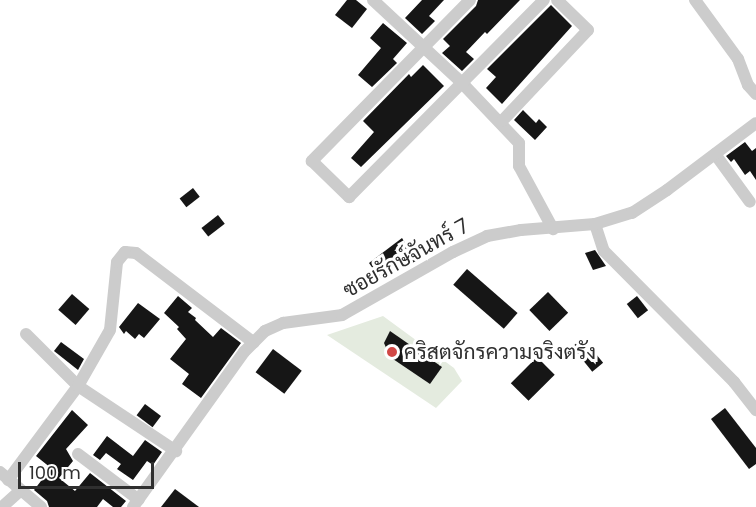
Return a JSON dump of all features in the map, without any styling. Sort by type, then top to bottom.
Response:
[{"type":"street","points":[[373,0],[388,5],[424,46],[502,122],[519,143],[519,166],[553,229]]},
{"type":"street","points":[[470,0],[312,161],[349,197],[544,0]]},
{"type":"street","points":[[502,122],[588,30],[557,0]]},
{"type":"street","points":[[695,0],[738,59],[748,85],[756,94]]},
{"type":"street","name":"ซอยรักษ์จันทร์ 7","points":[[136,503],[176,451],[244,352],[265,331],[283,323],[342,315],[453,252],[487,236],[521,230],[595,224],[632,213],[667,190],[756,123]]},
{"type":"street","points":[[715,154],[750,202]]},
{"type":"street","points":[[595,224],[604,251],[734,382],[756,410]]},
{"type":"street","points":[[41,507],[4,476],[78,386],[110,330],[117,262],[125,252],[136,253],[254,343]]},
{"type":"street","points":[[26,334],[78,386],[176,451]]},
{"type":"street","points":[[78,454],[136,503]]},
{"type":"street","points":[[2,507],[20,490]]},
{"type":"shaded area","name":"คริสตจักรความจริงตรัง","points":[[383,316],[454,368],[462,381],[436,408],[327,335]]},
{"type":"building","points":[[347,0],[356,0],[367,9],[352,28],[335,15]]},
{"type":"building","points":[[422,0],[444,0],[429,16],[435,21],[422,34],[405,18]]},
{"type":"building","points":[[478,0],[520,0],[466,52],[474,59],[462,71],[442,53],[450,46],[443,39],[476,6]]},
{"type":"building","points":[[551,5],[572,26],[502,104],[486,88],[496,77],[487,69]]},
{"type":"building","points":[[383,23],[407,43],[393,59],[397,63],[372,87],[358,75],[381,48],[370,38]]},
{"type":"building","points":[[423,65],[444,86],[361,167],[351,158],[374,132],[363,121],[409,74],[411,77]]},
{"type":"building","points":[[523,110],[536,123],[539,119],[547,127],[535,140],[514,120]]},
{"type":"building","points":[[745,142],[752,151],[756,148],[756,180],[750,171],[745,175],[734,159],[731,162],[726,156]]},
{"type":"building","points":[[193,188],[200,197],[186,207],[180,198]]},
{"type":"building","points":[[218,215],[225,224],[208,237],[201,228]]},
{"type":"building","points":[[402,238],[416,261],[380,279],[369,263]]},
{"type":"building","points":[[595,250],[606,266],[593,270],[585,253]]},
{"type":"building","points":[[467,269],[518,313],[504,329],[453,285]]},
{"type":"building","points":[[548,292],[568,313],[549,331],[529,310]]},
{"type":"building","points":[[72,294],[89,309],[76,325],[58,310]]},
{"type":"building","points":[[178,296],[192,308],[188,312],[213,337],[221,328],[241,343],[201,398],[182,384],[189,374],[170,359],[186,339],[177,329],[179,327],[164,313]]},
{"type":"building","points":[[637,296],[648,310],[638,318],[627,304]]},
{"type":"building","points":[[138,303],[160,319],[144,338],[139,334],[135,339],[126,331],[124,334],[119,327]]},
{"type":"building","points":[[390,331],[442,367],[430,384],[390,357],[384,343]]},
{"type":"building","points":[[583,338],[603,363],[592,372],[572,347]]},
{"type":"building","points":[[61,342],[84,359],[78,370],[54,351]]},
{"type":"building","points":[[273,349],[302,371],[284,394],[256,372]]},
{"type":"building","points":[[537,357],[555,375],[529,401],[511,383]]},
{"type":"building","points":[[145,404],[161,416],[153,427],[137,415]]},
{"type":"building","points":[[725,408],[756,448],[756,464],[749,469],[711,419]]},
{"type":"building","points":[[72,410],[88,425],[66,449],[73,461],[59,478],[75,491],[90,473],[126,501],[121,507],[113,507],[103,499],[97,507],[49,507],[47,501],[34,490],[51,468],[36,456]]},
{"type":"building","points":[[107,436],[133,456],[145,440],[162,452],[153,465],[147,461],[133,480],[117,469],[121,464],[106,453],[100,460],[93,455]]},
{"type":"building","points":[[175,489],[199,507],[161,507]]},
{"type":"place","name":"คริสตจักรความจริงตรัง","points":[[392,352]]}]
